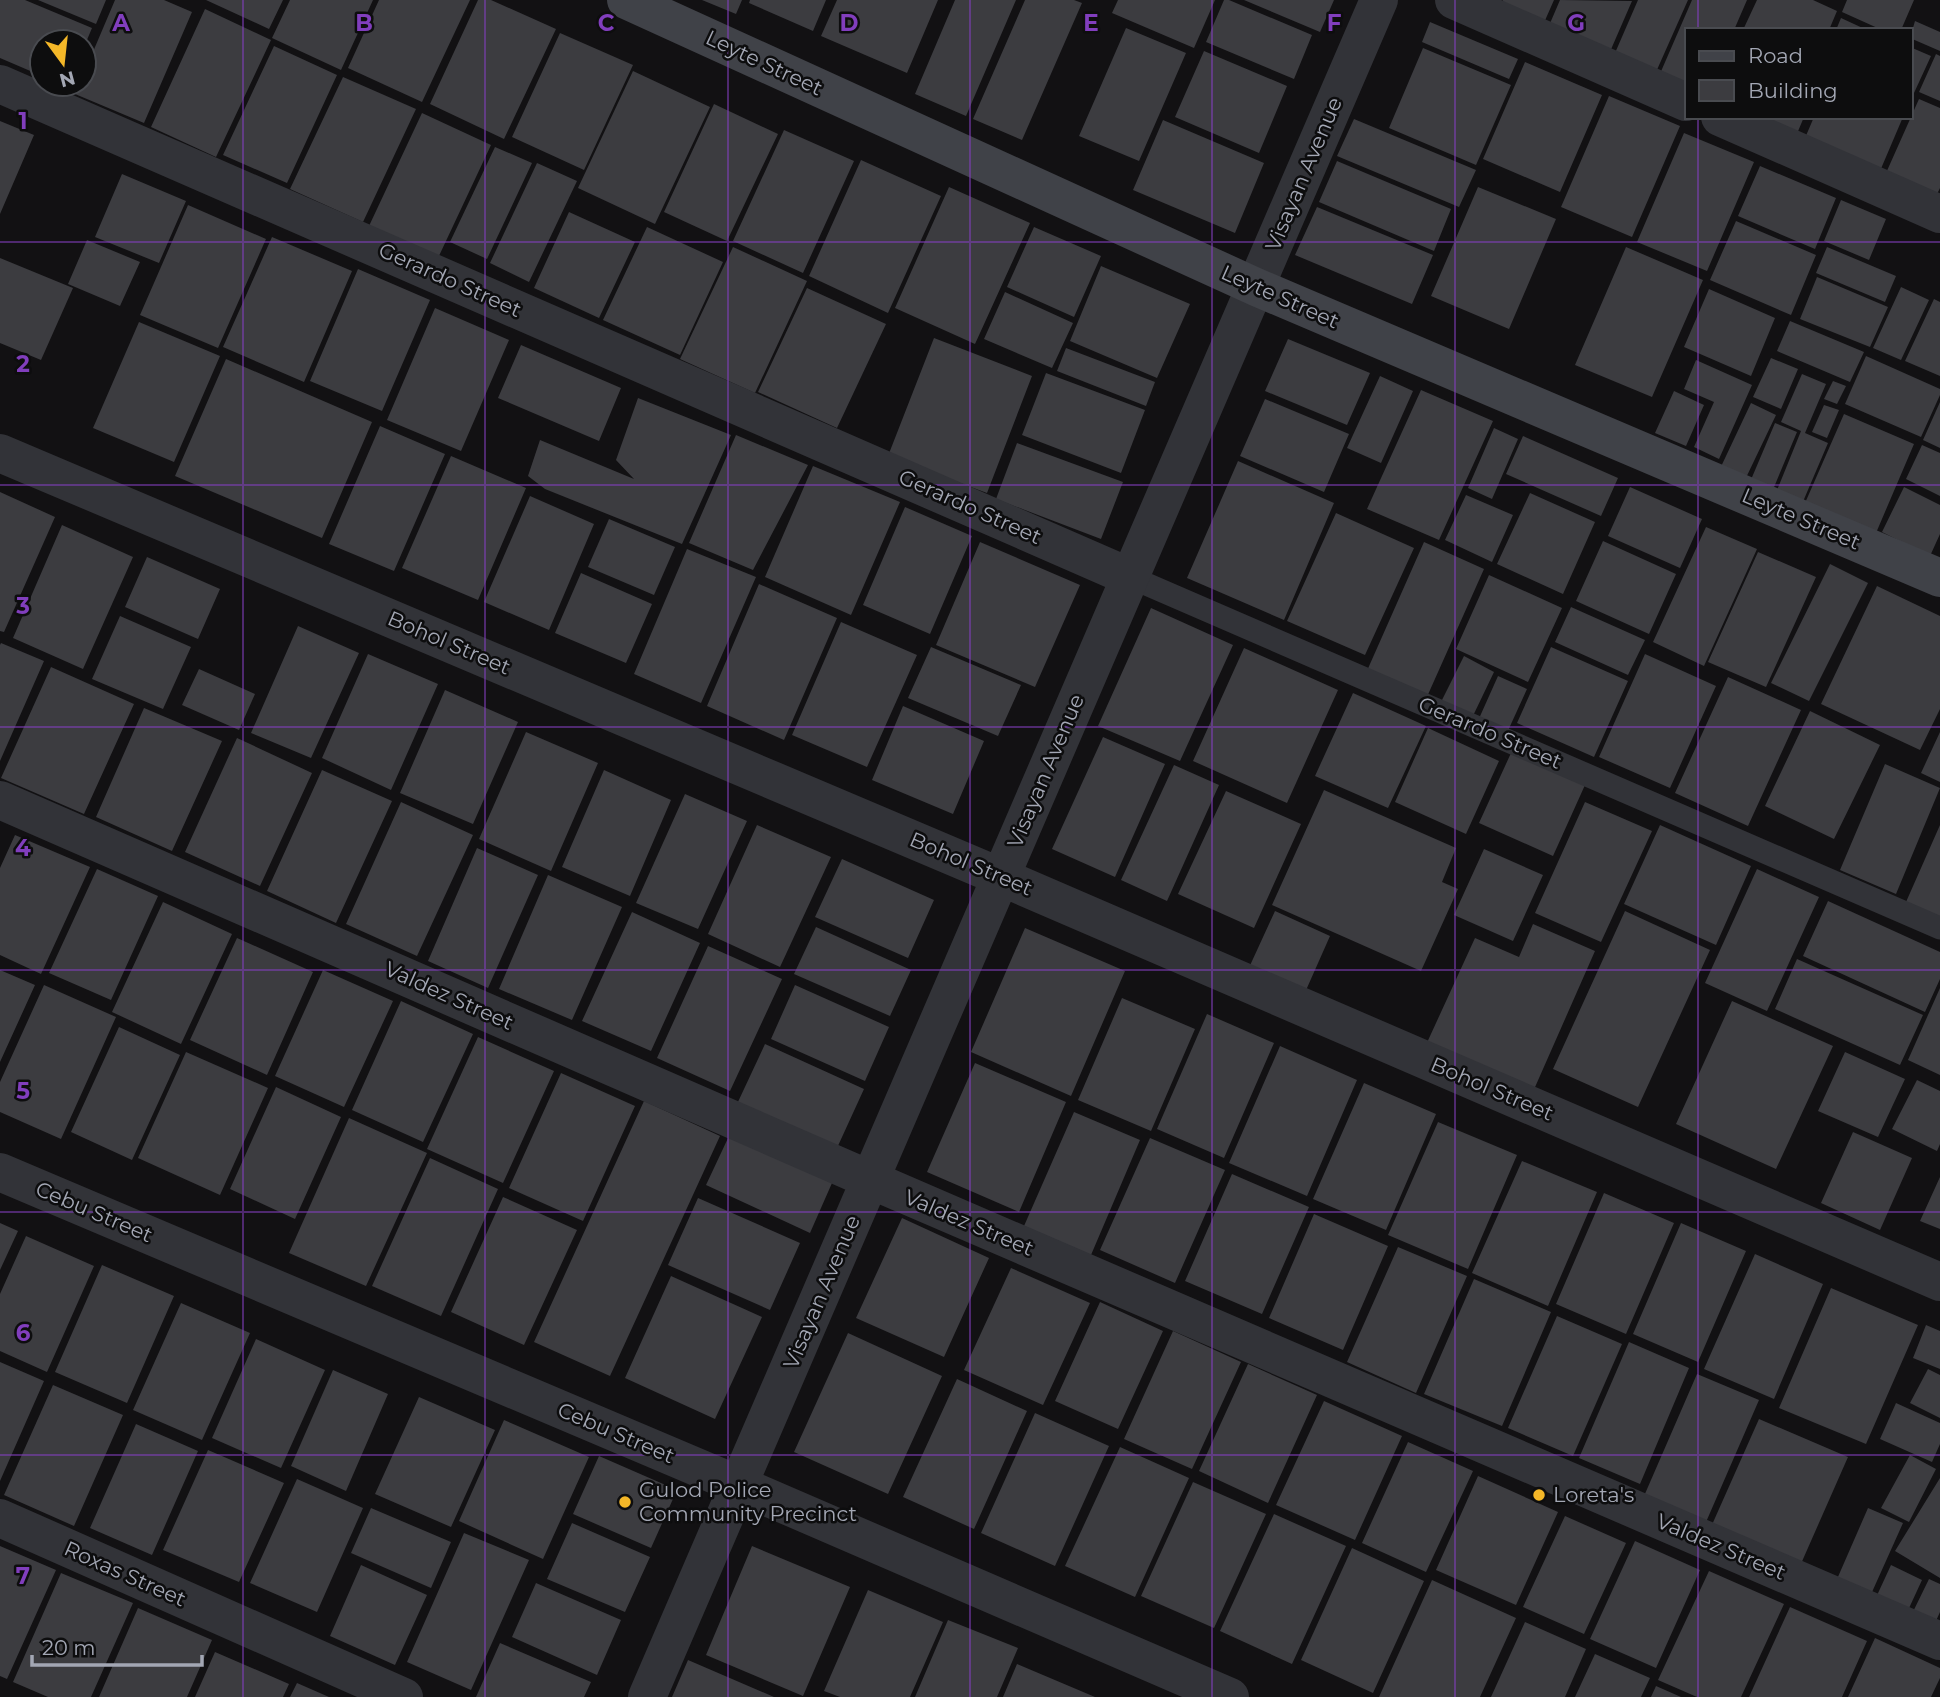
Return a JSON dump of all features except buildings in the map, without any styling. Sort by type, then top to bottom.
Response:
[{"type":"street","name":"Leyte Street","points":[[626,0],[1256,287],[1940,578]]},
{"type":"street","name":"Visayan Avenue","points":[[647,1697],[1379,0]]},
{"type":"street","points":[[1454,0],[1685,102]]},
{"type":"street","name":"Gerardo Street","points":[[0,84],[1130,577]]},
{"type":"street","points":[[1725,119],[1940,214]]},
{"type":"street","name":"Bohol Street","points":[[0,453],[1001,877],[1940,1282]]},
{"type":"street","name":"Valdez Street","points":[[0,800],[871,1180],[1940,1641]]},
{"type":"street","name":"Cebu Street","points":[[0,1172],[739,1485],[1230,1697]]},
{"type":"street","name":"Roxas Street","points":[[0,1518],[404,1697]]},
{"type":"lane","name":"Gerardo Street","points":[[1130,577],[1940,928]]},
{"type":"place","name":"Loreta's","points":[[1539,1495]]},
{"type":"place","name":"Gulod Police Community Precinct","points":[[625,1502]]}]
